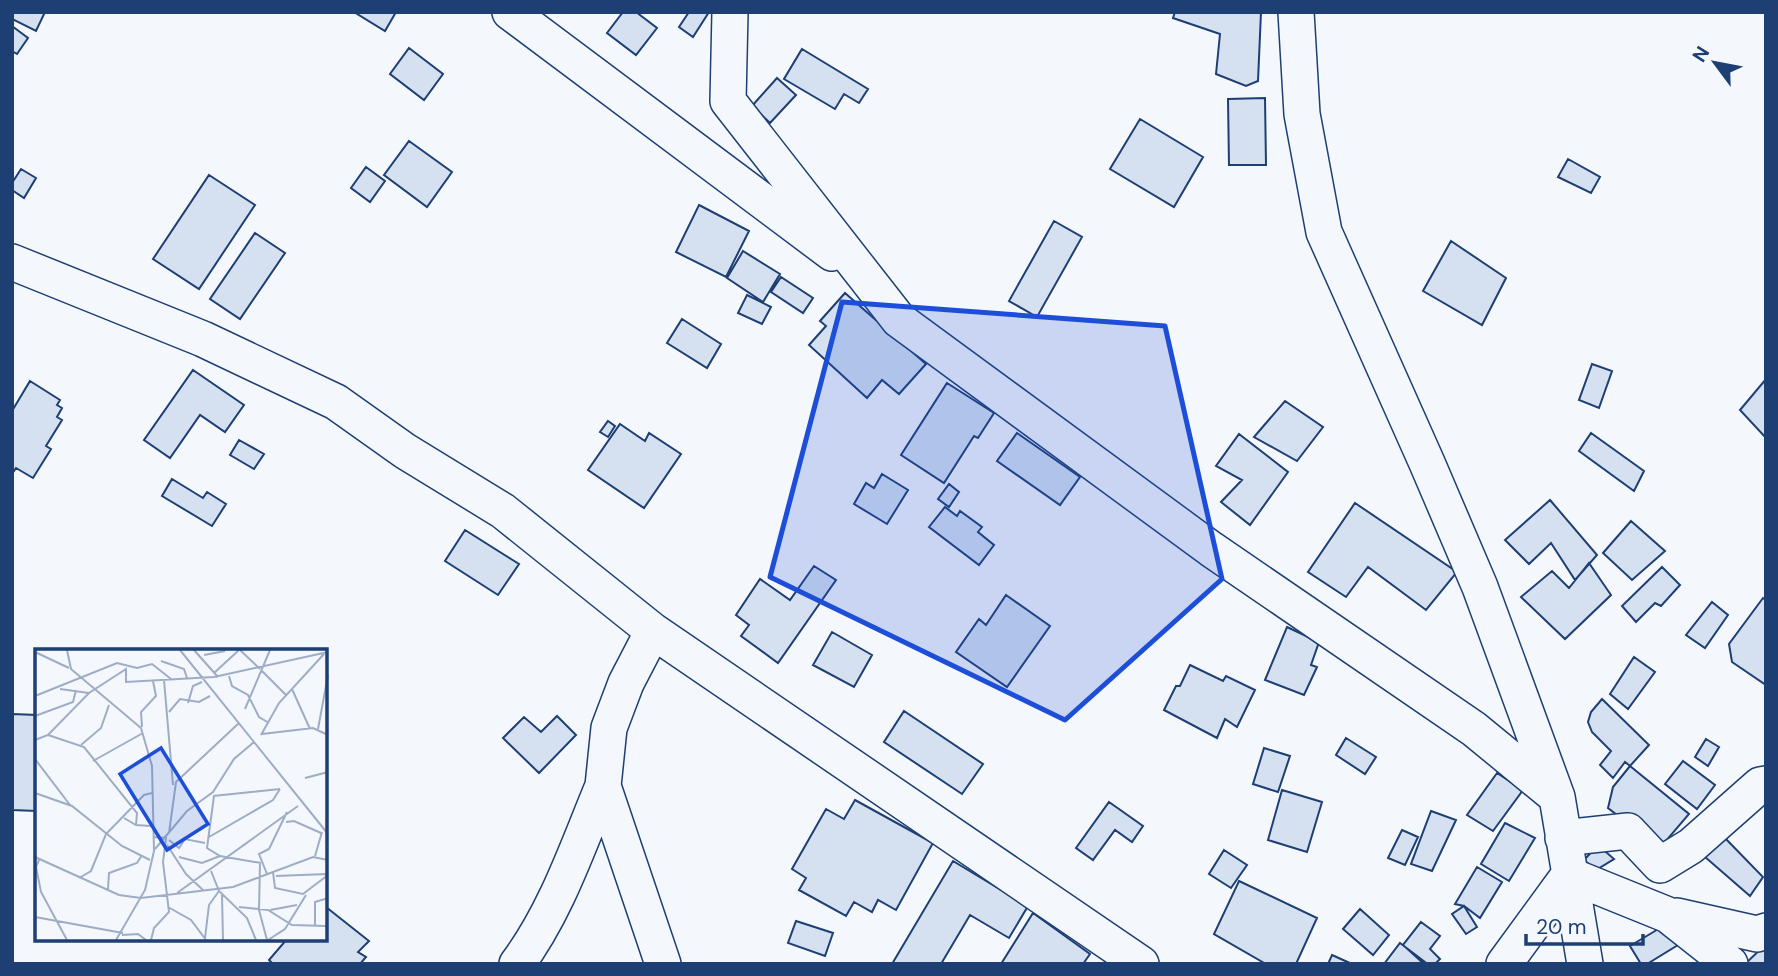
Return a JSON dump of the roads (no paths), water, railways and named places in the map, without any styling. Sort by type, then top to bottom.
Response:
[{"type":"street","points":[[510,12],[869,281]]},
{"type":"street","points":[[730,12],[728,100],[899,320],[1211,549],[1474,729],[1557,797]]},
{"type":"street","points":[[1296,12],[1302,114],[1324,232],[1480,587],[1557,797],[1585,964]]},
{"type":"street","points":[[12,262],[203,339],[336,402],[405,451],[503,511],[653,631],[1141,964]]},
{"type":"street","points":[[517,964],[530,947],[567,874],[603,786],[609,728],[626,683],[653,631]]},
{"type":"street","points":[[1563,838],[1628,831],[1660,865],[1691,846],[1760,785],[1766,784]]},
{"type":"street","points":[[603,786],[663,964]]},
{"type":"street","points":[[1569,875],[1668,915],[1757,934],[1766,931]]},
{"type":"street","points":[[1504,964],[1569,875]]},
{"type":"street","points":[[1668,915],[1730,964]]}]
